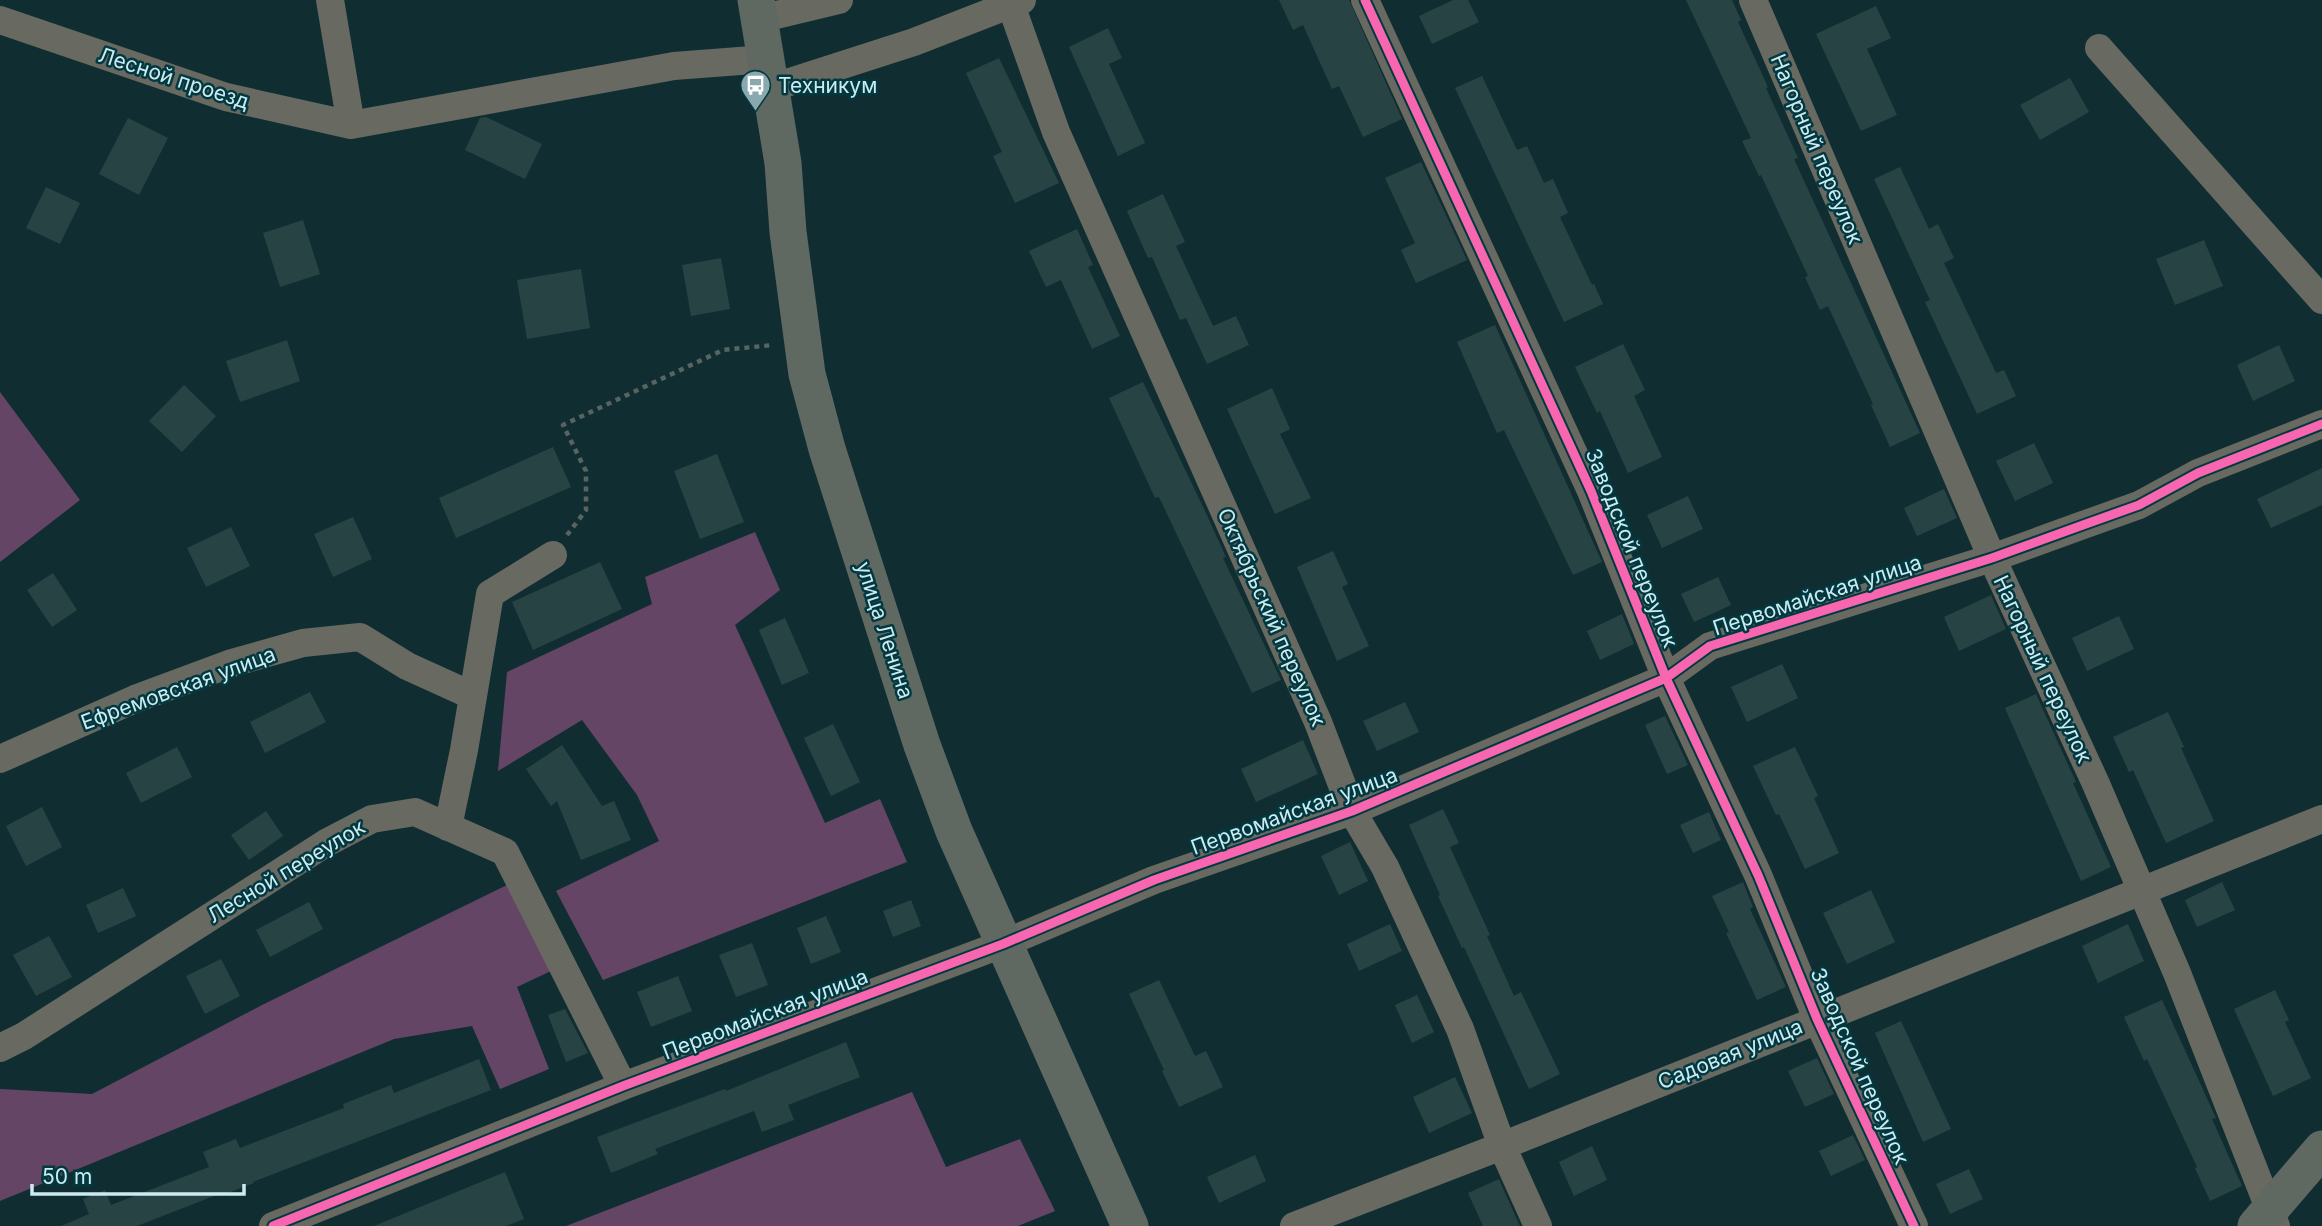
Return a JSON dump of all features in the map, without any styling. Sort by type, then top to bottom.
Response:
[{"type":"main road","name":"улица Ленина","points":[[758,10],[783,163],[788,232],[802,343],[807,374],[827,449],[922,745],[954,831],[1130,1226]]},
{"type":"main road","points":[[2267,1221],[2322,1149]]},
{"type":"street","points":[[330,0],[351,125],[674,66],[769,74],[914,42],[1016,3]]},
{"type":"street","points":[[758,10],[839,0]]},
{"type":"street","name":"Заводской переулок","points":[[1364,0],[1591,491],[1666,678],[1759,875],[1817,1018],[1914,1226]]},
{"type":"street","name":"Нагорный переулок","points":[[1753,0],[1992,558],[2096,784],[2178,973],[2267,1221]]},
{"type":"street","name":"Октябрьский переулок","points":[[1016,3],[1056,132],[1313,709],[1352,811],[1385,867],[1460,1029],[1502,1146],[1538,1226]]},
{"type":"street","name":"Лесной проезд","points":[[0,20],[226,97],[351,125]]},
{"type":"street","points":[[2099,48],[2322,300]]},
{"type":"street","name":"Первомайская улица","points":[[272,1226],[623,1086],[1003,944],[1154,880],[1352,811],[1666,678],[1710,646],[1992,558],[2139,505],[2198,473],[2322,424]]},
{"type":"street","points":[[448,827],[489,594],[553,555]]},
{"type":"street","name":"Ефремовская улица","points":[[0,759],[135,699],[232,663],[303,643],[360,638],[407,666],[472,696]]},
{"type":"street","name":"Лесной переулок","points":[[0,1048],[35,1029],[326,843],[372,819],[415,812],[505,852],[623,1086]]},
{"type":"street","name":"Садовая улица","points":[[1294,1226],[1502,1146],[1817,1018],[2322,819]]},
{"type":"path","points":[[553,555],[586,510],[586,471],[563,425],[723,350],[802,343]]},
{"type":"shaded area","points":[[0,392],[80,500],[0,562]]},
{"type":"shaded area","points":[[755,532],[780,590],[735,625],[825,823],[880,799],[907,862],[603,980],[556,891],[659,841],[637,795],[582,720],[498,771],[507,672],[652,604],[645,577]]},
{"type":"shaded area","points":[[509,884],[553,970],[517,987],[549,1069],[500,1089],[472,1026],[394,1039],[0,1201],[0,1089],[92,1094],[262,1005]]},
{"type":"shaded area","points":[[912,1092],[946,1167],[1020,1139],[1055,1211],[1018,1226],[566,1226]]},
{"type":"building","points":[[1279,0],[1349,0],[1402,119],[1363,137],[1339,86],[1332,89],[1303,25],[1293,30]]},
{"type":"building","points":[[1453,0],[1468,0],[1479,22],[1432,44],[1419,16]]},
{"type":"building","points":[[1686,0],[1732,0],[1741,20],[1738,22],[1798,158],[1794,159],[1920,433],[1890,447],[1828,306],[1820,310],[1805,277],[1808,276],[1761,175],[1759,176],[1742,141],[1751,138]]},
{"type":"building","points":[[1876,6],[1891,38],[1867,49],[1897,115],[1861,131],[1816,34]]},
{"type":"building","points":[[1108,28],[1122,58],[1109,64],[1145,143],[1118,156],[1069,47]]},
{"type":"building","points":[[999,58],[1059,183],[1015,203],[993,156],[1002,152],[966,73]]},
{"type":"building","points":[[1482,76],[1517,150],[1527,146],[1544,183],[1553,179],[1568,213],[1560,217],[1603,304],[1564,322],[1455,88]]},
{"type":"building","points":[[2070,78],[2089,112],[2040,140],[2020,105]]},
{"type":"building","points":[[486,117],[542,144],[525,179],[465,150],[480,118]]},
{"type":"building","points":[[128,118],[168,138],[139,195],[99,174]]},
{"type":"building","points":[[1421,162],[1467,260],[1416,283],[1401,250],[1415,243],[1385,178]]},
{"type":"building","points":[[1900,167],[1929,229],[1938,224],[1954,258],[1944,263],[1996,373],[2004,370],[2016,396],[1977,414],[1925,302],[1930,300],[1874,179]]},
{"type":"building","points":[[46,187],[80,203],[60,244],[26,228]]},
{"type":"building","points":[[1163,194],[1185,242],[1176,246],[1213,326],[1236,316],[1249,345],[1207,364],[1186,318],[1180,320],[1152,257],[1148,258],[1127,211]]},
{"type":"building","points":[[303,220],[320,274],[280,287],[263,233]]},
{"type":"building","points":[[1077,229],[1093,265],[1088,267],[1120,336],[1092,349],[1061,280],[1046,287],[1029,251]]},
{"type":"building","points":[[2204,240],[2223,286],[2175,305],[2156,259]]},
{"type":"building","points":[[721,258],[730,309],[691,316],[682,265]]},
{"type":"building","points":[[581,269],[590,328],[527,339],[517,280]]},
{"type":"building","points":[[1495,325],[1602,562],[1573,575],[1504,430],[1497,433],[1457,342]]},
{"type":"building","points":[[287,340],[300,381],[240,402],[226,361]]},
{"type":"building","points":[[1623,344],[1645,390],[1634,396],[1662,457],[1628,473],[1600,411],[1597,413],[1575,367]]},
{"type":"building","points":[[2279,345],[2295,381],[2253,401],[2237,365]]},
{"type":"building","points":[[1143,382],[1281,680],[1252,693],[1159,497],[1155,498],[1109,398]]},
{"type":"building","points":[[184,385],[216,416],[182,452],[149,421]]},
{"type":"building","points":[[1272,388],[1290,429],[1280,434],[1311,498],[1275,514],[1227,409]]},
{"type":"building","points":[[2034,443],[2053,483],[2015,501],[1996,461]]},
{"type":"building","points":[[553,447],[571,487],[456,538],[439,498]]},
{"type":"building","points":[[717,454],[744,522],[700,539],[674,471]]},
{"type":"building","points":[[2322,468],[2322,505],[2271,528],[2257,499]]},
{"type":"building","points":[[1944,489],[1957,518],[1917,536],[1904,508]]},
{"type":"building","points":[[1688,496],[1703,529],[1662,548],[1647,515]]},
{"type":"building","points":[[353,517],[372,559],[333,577],[314,534]]},
{"type":"building","points":[[231,527],[250,566],[206,587],[187,548]]},
{"type":"building","points":[[1333,551],[1348,584],[1342,587],[1369,646],[1337,661],[1297,567]]},
{"type":"building","points":[[600,562],[622,609],[533,650],[512,602]]},
{"type":"building","points":[[53,573],[77,610],[52,627],[27,590]]},
{"type":"building","points":[[1718,577],[1731,605],[1694,622],[1681,594]]},
{"type":"building","points":[[1991,595],[2006,629],[1959,651],[1944,617]]},
{"type":"building","points":[[1622,614],[1634,644],[1600,660],[1587,631]]},
{"type":"building","points":[[2119,616],[2134,649],[2087,671],[2072,638]]},
{"type":"building","points":[[785,618],[809,673],[782,685],[759,630]]},
{"type":"building","points":[[1782,664],[1798,698],[1747,722],[1731,687]]},
{"type":"building","points":[[310,692],[326,722],[265,753],[250,722]]},
{"type":"building","points":[[2036,694],[2111,867],[2081,881],[2005,708]]},
{"type":"building","points":[[1405,702],[1419,732],[1377,751],[1363,721]]},
{"type":"building","points":[[2168,712],[2214,821],[2166,843],[2133,770],[2129,772],[2113,737]]},
{"type":"building","points":[[1665,716],[1688,765],[1667,774],[1645,725]]},
{"type":"building","points":[[833,724],[860,782],[831,796],[804,738]]},
{"type":"building","points":[[1303,740],[1318,774],[1256,802],[1241,769]]},
{"type":"building","points":[[562,745],[602,806],[614,801],[631,840],[581,860],[557,801],[551,806],[526,769]]},
{"type":"building","points":[[177,747],[192,777],[141,803],[126,773]]},
{"type":"building","points":[[1795,747],[1818,796],[1814,798],[1839,853],[1805,869],[1753,766]]},
{"type":"building","points":[[42,807],[62,847],[26,866],[6,826]]},
{"type":"building","points":[[1443,809],[1459,843],[1450,847],[1490,935],[1487,936],[1514,996],[1521,992],[1560,1074],[1529,1089],[1438,896],[1440,895],[1409,825]]},
{"type":"building","points":[[266,811],[283,836],[249,860],[231,835]]},
{"type":"building","points":[[1709,812],[1721,840],[1693,853],[1680,825]]},
{"type":"building","points":[[1350,842],[1368,881],[1339,895],[1321,856]]},
{"type":"building","points":[[1743,882],[1753,907],[1750,909],[1786,987],[1757,1000],[1712,896]]},
{"type":"building","points":[[2222,882],[2235,910],[2197,927],[2185,900]]},
{"type":"building","points":[[123,888],[136,916],[98,933],[86,905]]},
{"type":"building","points":[[1871,890],[1895,942],[1847,964],[1823,913]]},
{"type":"building","points":[[911,900],[921,926],[893,937],[883,911]]},
{"type":"building","points":[[309,902],[323,929],[270,957],[256,930]]},
{"type":"building","points":[[826,916],[841,952],[811,964],[797,928]]},
{"type":"building","points":[[1390,924],[1402,951],[1359,971],[1347,944]]},
{"type":"building","points":[[2128,924],[2144,961],[2098,983],[2082,946]]},
{"type":"building","points":[[49,936],[72,977],[36,996],[13,955]]},
{"type":"building","points":[[752,943],[768,985],[736,997],[719,955]]},
{"type":"building","points":[[221,959],[240,996],[205,1014],[186,976]]},
{"type":"building","points":[[678,976],[692,1011],[651,1027],[637,992]]},
{"type":"building","points":[[1159,980],[1195,1056],[1206,1051],[1223,1087],[1179,1107],[1129,994]]},
{"type":"building","points":[[2275,990],[2289,1020],[2285,1022],[2311,1078],[2273,1096],[2234,1009]]},
{"type":"building","points":[[1417,995],[1434,1032],[1412,1043],[1395,1005]]},
{"type":"building","points":[[2162,1000],[2216,1118],[2212,1119],[2242,1186],[2210,1201],[2147,1059],[2144,1061],[2124,1017]]},
{"type":"building","points":[[565,1009],[588,1053],[566,1062],[548,1015]]},
{"type":"building","points":[[1901,1021],[1951,1129],[1923,1142],[1875,1033]]},
{"type":"building","points":[[846,1042],[860,1077],[788,1105],[794,1120],[762,1132],[754,1111],[655,1149],[658,1154],[611,1173],[597,1137],[725,1089],[726,1091]]},
{"type":"building","points":[[1817,1058],[1834,1094],[1805,1107],[1788,1071]]},
{"type":"building","points":[[479,1059],[491,1090],[137,1226],[61,1226],[89,1214],[83,1199],[105,1190],[111,1205],[209,1167],[203,1152],[236,1139],[240,1148],[344,1108],[343,1104],[391,1085],[394,1093]]},
{"type":"building","points":[[1455,1077],[1472,1113],[1429,1133],[1413,1097]]},
{"type":"building","points":[[1853,1135],[1865,1160],[1831,1176],[1819,1151]]},
{"type":"building","points":[[1592,1146],[1607,1180],[1574,1196],[1559,1162]]},
{"type":"building","points":[[1255,1155],[1266,1181],[1219,1203],[1207,1177]]},
{"type":"building","points":[[1969,1169],[1983,1199],[1950,1214],[1936,1184]]},
{"type":"building","points":[[505,1172],[524,1219],[506,1226],[374,1226]]},
{"type":"building","points":[[1499,1179],[1520,1226],[1483,1226],[1468,1193]]},
{"type":"cycle path","points":[[1365,0],[1591,491],[1666,678],[1758,875],[1817,1019],[1914,1226]]},
{"type":"cycle path","points":[[273,1226],[623,1086],[1003,944],[1154,880],[1352,811],[1666,678],[1710,646],[1992,558],[2139,505],[2198,473],[2322,424]]},
{"type":"place","name":"Техникум","points":[[755,112]]}]
